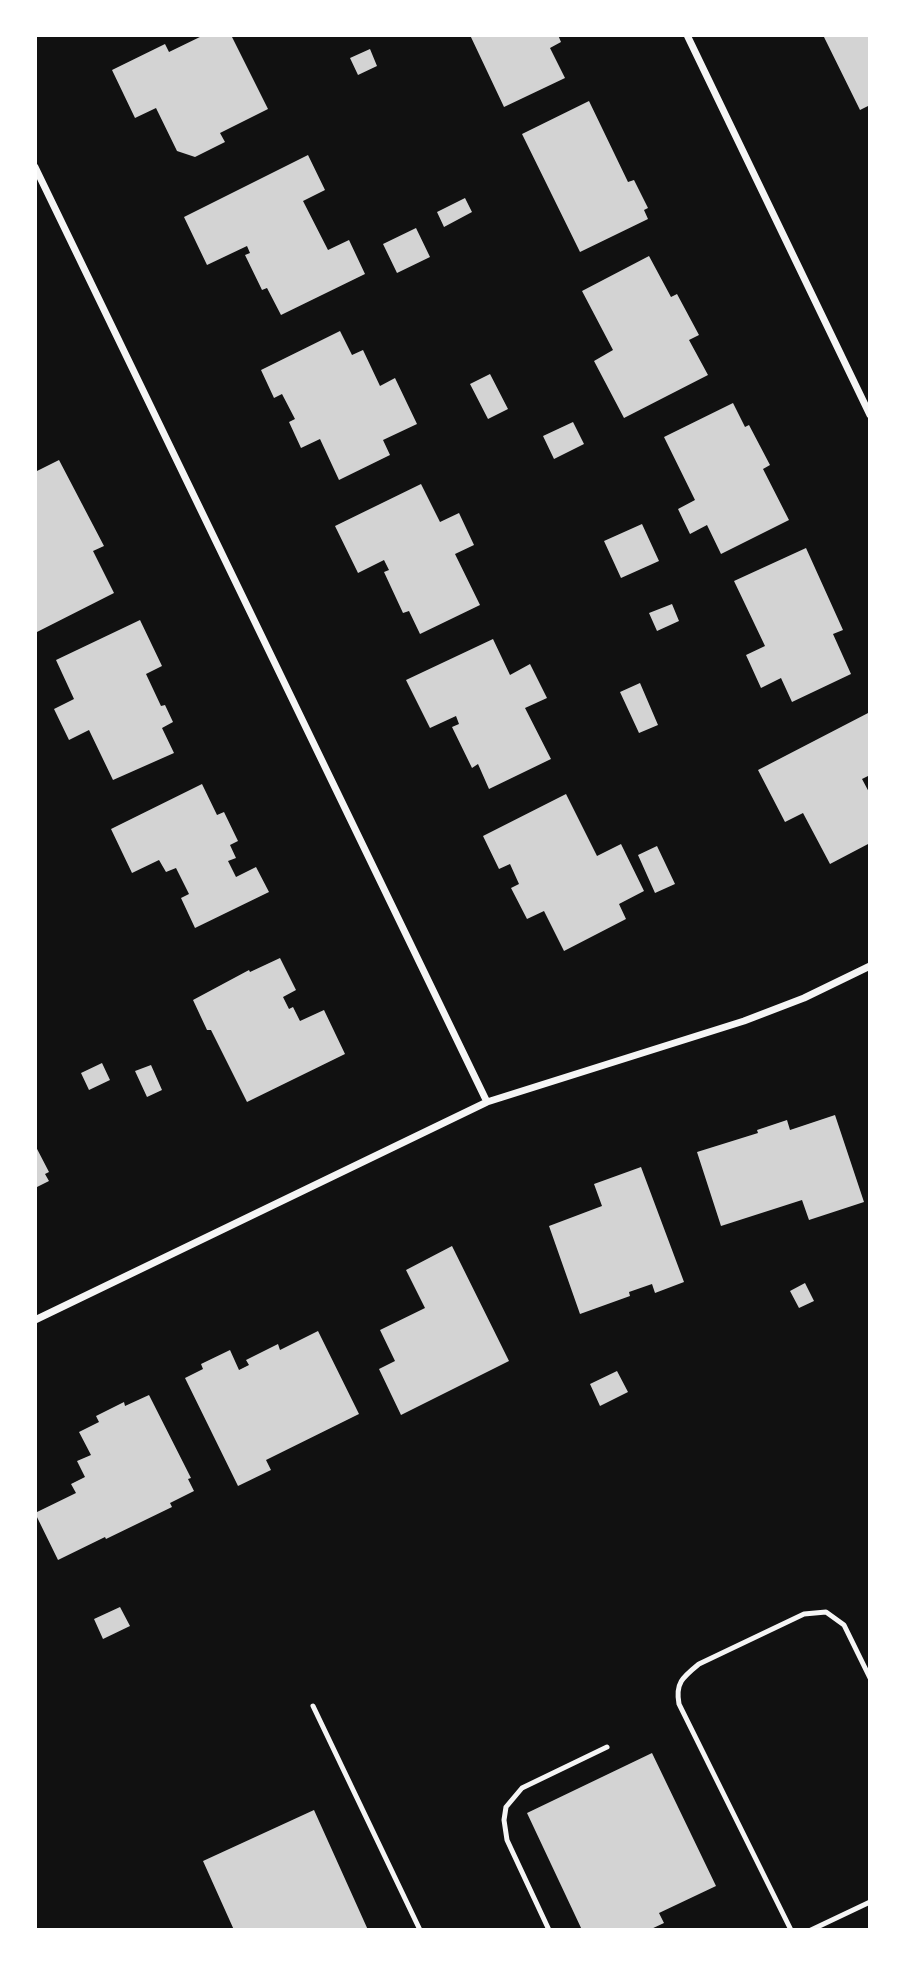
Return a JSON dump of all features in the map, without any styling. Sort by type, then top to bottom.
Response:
[{"type":"street","points":[[687,35],[870,415]]},
{"type":"street","points":[[35,167],[487,1102]]},
{"type":"street","points":[[35,1320],[487,1102],[744,1021],[804,998],[870,966]]},
{"type":"lane","points":[[791,1930],[679,1704],[676,1690],[685,1675],[699,1664],[804,1614],[825,1612],[844,1625],[870,1678]]},
{"type":"lane","points":[[313,1706],[420,1930]]},
{"type":"lane","points":[[549,1930],[507,1840],[504,1820],[506,1807],[522,1788],[607,1747]]},
{"type":"lane","points":[[811,1930],[870,1902]]},
{"type":"building","points":[[204,35],[231,35],[268,109],[220,133],[225,142],[195,157],[177,151],[156,108],[135,118],[112,70],[165,44],[169,52]]},
{"type":"building","points":[[470,35],[558,35],[561,42],[550,48],[565,78],[504,107]]},
{"type":"building","points":[[823,35],[870,35],[870,105],[860,110]]},
{"type":"building","points":[[370,49],[377,66],[358,75],[350,58]]},
{"type":"building","points":[[589,101],[628,182],[634,180],[648,208],[644,210],[648,219],[580,252],[522,134]]},
{"type":"building","points":[[308,155],[325,190],[303,201],[328,250],[349,240],[365,274],[281,315],[267,288],[262,290],[245,255],[250,253],[247,246],[207,265],[184,217]]},
{"type":"building","points":[[465,198],[472,212],[444,227],[437,212]]},
{"type":"building","points":[[416,228],[430,257],[397,273],[383,244]]},
{"type":"building","points":[[649,256],[671,297],[677,294],[699,335],[689,340],[708,375],[624,418],[594,361],[613,350],[582,291]]},
{"type":"building","points":[[340,331],[352,355],[363,350],[380,386],[395,378],[417,424],[383,440],[390,455],[339,480],[320,439],[301,448],[289,422],[295,419],[282,394],[274,398],[261,370]]},
{"type":"building","points":[[490,374],[508,409],[488,419],[470,384]]},
{"type":"building","points":[[733,403],[745,427],[749,425],[770,465],[763,469],[789,520],[721,554],[707,525],[690,534],[678,509],[695,500],[664,437]]},
{"type":"building","points":[[573,422],[584,444],[554,459],[543,436]]},
{"type":"building","points":[[59,460],[104,546],[93,551],[114,593],[35,633],[35,472]]},
{"type":"building","points":[[421,484],[440,522],[459,513],[474,545],[455,554],[480,605],[420,634],[409,611],[403,613],[384,572],[389,570],[384,560],[358,573],[335,526]]},
{"type":"building","points":[[642,524],[659,561],[621,578],[604,541]]},
{"type":"building","points":[[806,548],[843,630],[833,634],[851,674],[792,702],[781,678],[761,688],[746,655],[765,646],[734,581]]},
{"type":"building","points":[[672,604],[679,621],[657,631],[649,613]]},
{"type":"building","points":[[140,620],[162,666],[146,674],[161,706],[165,705],[173,722],[162,728],[174,753],[113,780],[89,730],[69,740],[54,709],[74,699],[56,660]]},
{"type":"building","points":[[493,639],[510,675],[530,664],[547,698],[525,708],[551,759],[489,789],[478,764],[472,768],[452,727],[459,724],[456,716],[430,728],[406,680]]},
{"type":"building","points":[[640,683],[658,725],[639,733],[620,692]]},
{"type":"building","points":[[870,712],[870,775],[862,779],[870,794],[870,843],[830,864],[803,813],[785,822],[758,770]]},
{"type":"building","points":[[202,784],[217,815],[224,812],[238,841],[230,845],[236,858],[228,861],[236,877],[256,867],[269,892],[195,928],[181,898],[189,894],[176,868],[166,872],[159,860],[132,873],[111,829]]},
{"type":"building","points":[[566,794],[597,856],[621,844],[644,891],[619,904],[626,919],[564,951],[544,911],[527,919],[511,888],[519,884],[510,864],[499,869],[483,836]]},
{"type":"building","points":[[657,846],[675,884],[655,893],[638,855]]},
{"type":"building","points":[[280,958],[296,990],[283,997],[289,1009],[293,1007],[300,1021],[324,1010],[345,1054],[247,1102],[193,1000],[249,970],[250,972]]},
{"type":"building","points":[[102,1063],[110,1080],[89,1090],[81,1073]]},
{"type":"building","points":[[151,1065],[162,1090],[147,1097],[135,1071]]},
{"type":"building","points":[[835,1115],[864,1202],[809,1220],[802,1200],[721,1226],[697,1152],[758,1133],[757,1130],[787,1120],[790,1130]]},
{"type":"building","points":[[35,1145],[49,1172],[45,1174],[49,1181],[35,1188]]},
{"type":"building","points":[[641,1167],[684,1282],[655,1293],[652,1284],[629,1292],[630,1296],[580,1314],[549,1226],[602,1206],[594,1184]]},
{"type":"building","points":[[452,1246],[509,1361],[401,1415],[379,1369],[395,1361],[380,1330],[425,1308],[406,1270]]},
{"type":"building","points":[[805,1283],[814,1301],[799,1308],[790,1291]]},
{"type":"building","points":[[318,1331],[359,1414],[266,1460],[271,1470],[238,1486],[185,1378],[203,1369],[201,1364],[230,1350],[239,1370],[249,1365],[246,1360],[278,1344],[280,1350]]},
{"type":"building","points":[[617,1371],[628,1392],[600,1406],[590,1384]]},
{"type":"building","points":[[149,1395],[191,1478],[188,1479],[194,1491],[170,1503],[172,1507],[58,1560],[35,1513],[76,1493],[71,1484],[85,1477],[77,1461],[91,1455],[79,1432],[99,1422],[96,1416],[124,1402],[125,1406]]},
{"type":"building","points":[[120,1607],[130,1626],[103,1639],[94,1619]]},
{"type":"building","points":[[652,1753],[716,1886],[659,1913],[664,1923],[649,1930],[582,1930],[527,1813]]},
{"type":"building","points":[[314,1810],[368,1930],[234,1930],[203,1861]]}]
